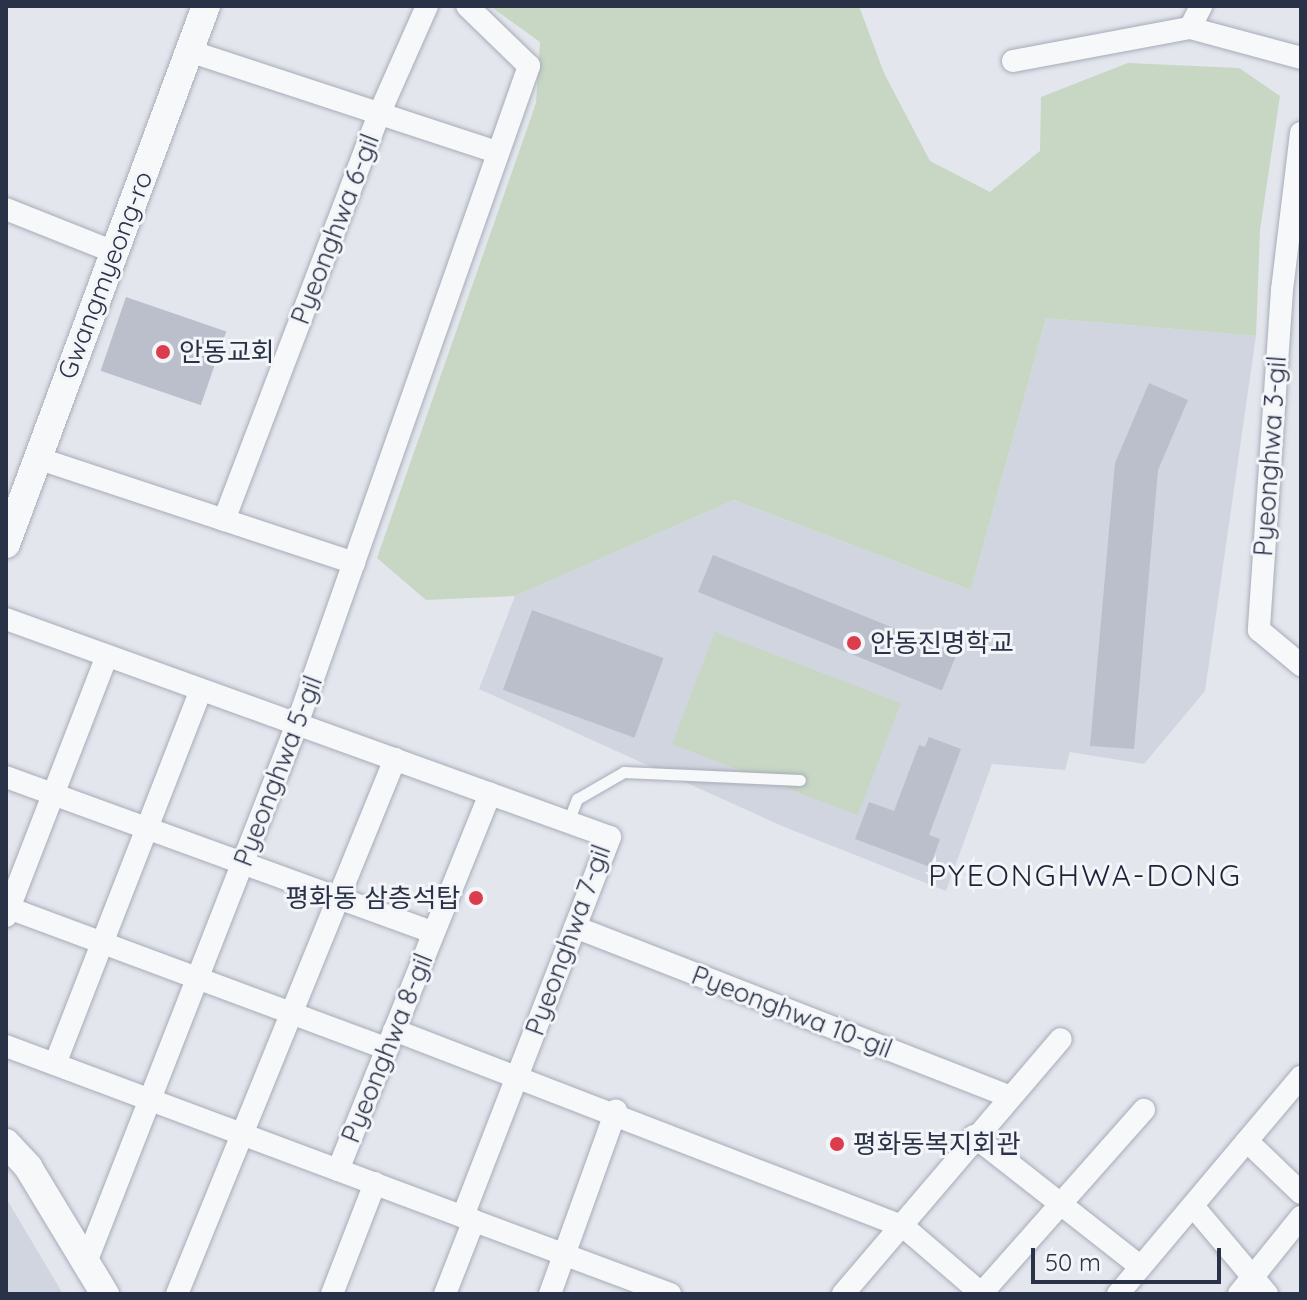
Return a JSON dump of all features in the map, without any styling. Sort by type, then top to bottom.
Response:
[{"type":"street","name":"Gwangmyeong-ro","points":[[6,544],[206,6]]},
{"type":"street","points":[[380,112],[427,6]]},
{"type":"street","name":"Pyeonghwa 5-gil","points":[[85,1265],[297,724],[496,152],[529,66],[467,6]]},
{"type":"street","points":[[1190,28],[1201,6]]},
{"type":"street","points":[[1013,61],[1190,28],[1301,58]]},
{"type":"street","points":[[189,51],[496,152]]},
{"type":"street","name":"Pyeonghwa 6-gil","points":[[224,520],[380,112]]},
{"type":"street","name":"Pyeonghwa 3-gil","points":[[1301,133],[1291,291],[1259,630],[1301,665]]},
{"type":"street","points":[[6,209],[114,252]]},
{"type":"street","points":[[37,458],[354,563]]},
{"type":"street","name":"Pyeonghwa 7-gil","points":[[6,619],[610,837],[518,1076],[445,1294]]},
{"type":"street","points":[[107,656],[7,911],[291,1013],[518,1076],[616,1111],[904,1227],[982,1294],[1144,1110]]},
{"type":"street","points":[[55,1064],[201,690]]},
{"type":"street","points":[[177,1294],[395,759]]},
{"type":"street","name":"Pyeonghwa 8-gil","points":[[6,777],[433,932],[338,1170]]},
{"type":"street","points":[[433,932],[490,793]]},
{"type":"street","name":"Pyeonghwa 10-gil","points":[[575,927],[1008,1096]]},
{"type":"street","points":[[843,1294],[904,1227],[1008,1096],[1061,1039]]},
{"type":"street","points":[[6,1046],[658,1292]]},
{"type":"street","points":[[1118,1294],[1301,1077]]},
{"type":"street","points":[[550,1294],[616,1111]]},
{"type":"street","points":[[974,1136],[1062,1201],[1141,1267]]},
{"type":"street","points":[[1247,1141],[1301,1193]]},
{"type":"street","points":[[6,1143],[28,1167],[105,1294]]},
{"type":"street","points":[[332,1294],[375,1183]]},
{"type":"street","points":[[1193,1206],[1253,1289],[1301,1217]]},
{"type":"lane","points":[[568,822],[577,799],[624,772],[800,780]]},
{"type":"shaded area","name":"안동진명학교","points":[[1046,318],[1256,336],[1205,691],[1144,764],[1070,752],[1065,770],[992,764],[946,891],[782,826],[479,689],[515,596],[734,500],[971,590]]},
{"type":"shaded area","points":[[6,1198],[63,1294],[6,1294]]},
{"type":"green space","points":[[490,6],[859,6],[884,73],[930,161],[990,192],[1040,151],[1041,97],[1128,63],[1239,68],[1280,96],[1260,230],[1256,336],[1046,318],[971,590],[734,500],[515,596],[426,600],[377,558],[536,103],[540,42]]},
{"type":"green space","points":[[715,632],[901,703],[858,815],[672,744]]},
{"type":"building","name":"안동교회","points":[[126,297],[226,332],[201,405],[101,371]]},
{"type":"building","points":[[1149,383],[1188,400],[1158,470],[1134,749],[1090,746],[1115,463]]},
{"type":"building","points":[[713,555],[957,654],[942,691],[698,592]]},
{"type":"building","points":[[532,610],[664,658],[634,738],[503,690]]},
{"type":"building","points":[[929,737],[961,749],[929,835],[940,839],[930,867],[855,839],[869,802],[894,811],[919,745],[925,747]]},
{"type":"place","name":"안동교회","points":[[163,352]]},
{"type":"place","name":"안동진명학교","points":[[854,643]]},
{"type":"place","name":"평화동 삼층석탑","points":[[476,898]]},
{"type":"place","name":"평화동복지회관","points":[[837,1144]]},
{"type":"district","name":"PYEONGHWA-DONG","points":[[1085,875]]}]
